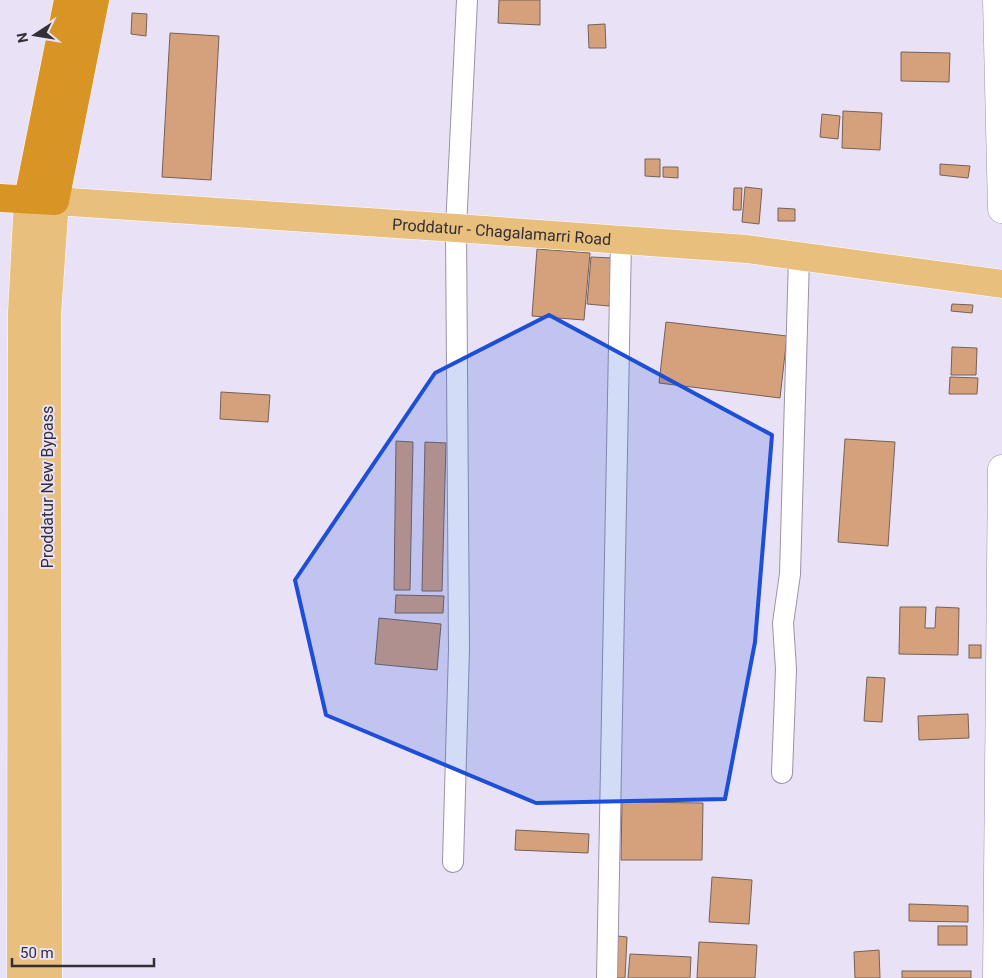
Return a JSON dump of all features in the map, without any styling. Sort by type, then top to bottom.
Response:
[{"type":"highway","name":"Proddatur New Bypass","points":[[28,199],[68,0]]},
{"type":"highway","name":"Proddatur New Bypass","points":[[55,201],[95,0]]},
{"type":"highway","name":"Proddatur - Chagalamarri Road","points":[[0,198],[55,201]]},
{"type":"main road","points":[[997,0],[1002,209]]},
{"type":"main road","name":"Proddatur New Bypass","points":[[21,978],[22,322],[28,199]]},
{"type":"main road","name":"Proddatur New Bypass","points":[[48,978],[47,315],[55,201]]},
{"type":"main road","name":"Proddatur - Chagalamarri Road","points":[[55,201],[747,249],[1002,284]]},
{"type":"main road","points":[[999,964],[1002,469]]},
{"type":"street","points":[[454,862],[459,649],[456,228],[467,0]]},
{"type":"street","points":[[607,978],[621,240]]},
{"type":"street","points":[[782,773],[786,669],[783,623],[790,574],[799,256]]},
{"type":"highlighted area","points":[[549,315],[772,435],[755,642],[725,799],[536,803],[326,715],[295,580],[435,373]]},
{"type":"building","points":[[499,0],[540,0],[540,25],[498,23]]},
{"type":"building","points":[[132,13],[147,14],[146,36],[131,34]]},
{"type":"building","points":[[605,24],[606,48],[589,48],[588,25]]},
{"type":"building","points":[[170,33],[219,36],[211,180],[162,177]]},
{"type":"building","points":[[901,52],[950,53],[949,82],[901,81]]},
{"type":"building","points":[[843,111],[882,113],[880,150],[842,148]]},
{"type":"building","points":[[822,114],[840,116],[838,139],[820,137]]},
{"type":"building","points":[[645,159],[660,159],[660,177],[645,176]]},
{"type":"building","points":[[940,164],[970,166],[968,178],[940,175]]},
{"type":"building","points":[[663,167],[678,167],[678,178],[663,177]]},
{"type":"building","points":[[745,187],[762,189],[759,224],[742,222]]},
{"type":"building","points":[[734,188],[742,188],[741,210],[733,210]]},
{"type":"building","points":[[778,208],[795,209],[795,221],[778,221]]},
{"type":"building","points":[[537,249],[590,253],[584,320],[532,316]]},
{"type":"building","points":[[591,257],[613,258],[609,306],[587,304]]},
{"type":"building","points":[[952,304],[973,305],[972,313],[951,311]]},
{"type":"building","points":[[666,322],[787,336],[780,398],[659,383]]},
{"type":"building","points":[[952,347],[977,348],[976,375],[951,375]]},
{"type":"building","points":[[950,377],[978,378],[977,394],[949,394]]},
{"type":"building","points":[[221,392],[270,395],[268,422],[220,419]]},
{"type":"building","points":[[845,439],[895,442],[888,546],[838,542]]},
{"type":"building","points":[[396,441],[413,442],[410,590],[394,590]]},
{"type":"building","points":[[425,442],[446,443],[442,591],[422,591]]},
{"type":"building","points":[[396,595],[444,596],[443,613],[395,613]]},
{"type":"building","points":[[900,607],[926,607],[925,628],[935,628],[936,607],[959,608],[958,655],[899,654]]},
{"type":"building","points":[[379,618],[441,624],[437,670],[375,664]]},
{"type":"building","points":[[969,645],[981,645],[981,658],[969,658]]},
{"type":"building","points":[[867,677],[885,678],[882,722],[864,721]]},
{"type":"building","points":[[968,714],[969,738],[919,740],[918,716]]},
{"type":"building","points":[[622,802],[703,803],[702,860],[621,860]]},
{"type":"building","points":[[516,830],[589,834],[588,853],[515,850]]},
{"type":"building","points":[[712,877],[752,880],[749,924],[709,922]]},
{"type":"building","points":[[909,904],[968,906],[968,922],[909,921]]},
{"type":"building","points":[[938,926],[967,926],[967,945],[938,945]]},
{"type":"building","points":[[617,936],[627,937],[625,978],[615,978]]},
{"type":"building","points":[[699,942],[757,945],[755,978],[697,978]]},
{"type":"building","points":[[879,950],[880,978],[855,978],[854,952]]},
{"type":"building","points":[[630,954],[691,957],[690,978],[628,978]]},
{"type":"building","points":[[902,971],[971,971],[971,978],[902,978]]}]
